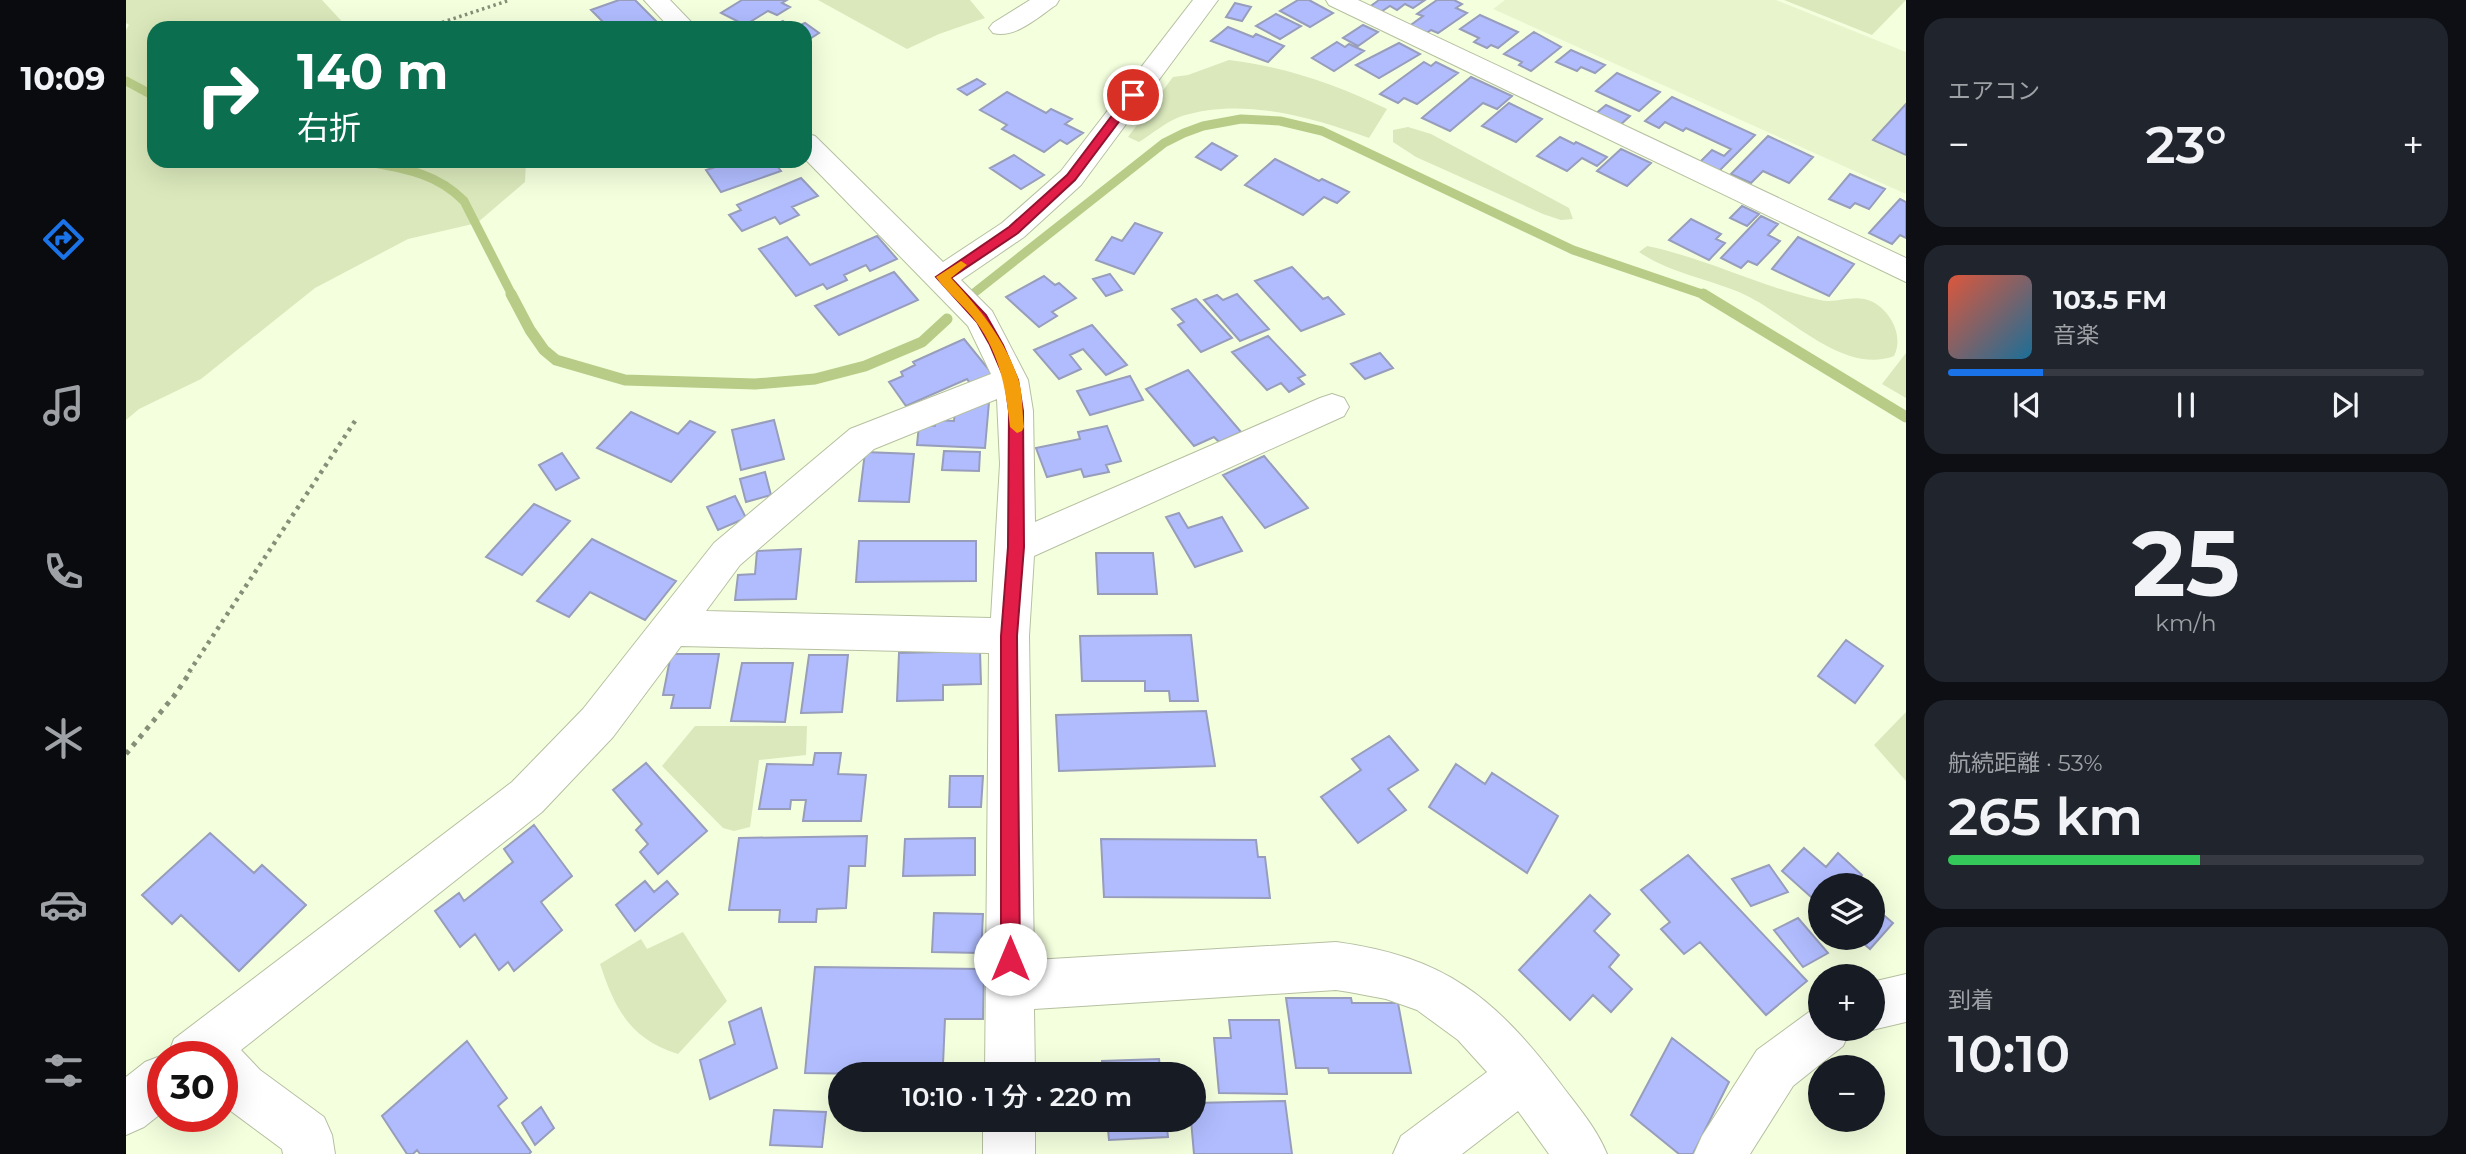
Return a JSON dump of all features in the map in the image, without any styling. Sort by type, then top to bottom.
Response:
[{"type":"street","points":[[656,0],[677,21]]},
{"type":"street","points":[[1002,28],[1047,0]]},
{"type":"street","points":[[1338,0],[1906,271]]},
{"type":"street","points":[[943,277],[1013,230],[1071,178],[1190,4]]},
{"type":"street","points":[[812,149],[981,318],[1012,380],[1018,464],[1016,547],[1009,636],[1010,1062]]},
{"type":"street","points":[[229,1041],[527,797],[598,723],[726,554],[862,439],[1012,380]]},
{"type":"street","points":[[1016,547],[1332,407]]},
{"type":"street","points":[[668,628],[1009,636]]},
{"type":"street","points":[[1010,986],[1336,966],[1365,969],[1436,994],[1476,1024],[1522,1077],[1581,1154]]},
{"type":"street","points":[[1885,1003],[1906,998]]},
{"type":"street","points":[[1720,1154],[1775,1068],[1810,1041]]},
{"type":"street","points":[[1419,1154],[1522,1077]]},
{"type":"street","points":[[238,1084],[306,1135],[309,1154]]},
{"type":"street","points":[[126,1109],[147,1093]]},
{"type":"street","points":[[1009,1132],[1009,1154]]},
{"type":"path","points":[[446,21],[510,0]]},
{"type":"path","points":[[126,754],[174,696],[357,418]]},
{"type":"shaded area","points":[[126,0],[322,0],[342,21],[147,21],[147,168],[526,168],[525,182],[477,223],[408,239],[315,288],[201,379],[139,409],[126,420],[126,30],[129,25],[126,23]]},
{"type":"shaded area","points":[[818,0],[970,0],[985,18],[939,34],[907,49]]},
{"type":"shaded area","points":[[1505,0],[1776,0],[1906,52],[1906,194],[1493,9]]},
{"type":"shaded area","points":[[1784,0],[1906,0],[1872,35]]},
{"type":"shaded area","points":[[1229,60],[1310,78],[1387,109],[1369,138],[1300,117],[1228,108],[1182,116],[1139,142],[1128,137],[1173,77],[1188,75]]},
{"type":"shaded area","points":[[1408,127],[1431,134],[1569,208],[1573,219],[1561,220],[1543,214],[1416,157],[1393,142],[1393,130]]},
{"type":"shaded area","points":[[1647,246],[1820,300],[1859,298],[1873,302],[1885,312],[1894,325],[1897,348],[1894,356],[1874,360],[1834,350],[1757,301],[1675,270],[1639,252]]},
{"type":"shaded area","points":[[1906,353],[1906,398],[1882,384]]},
{"type":"shaded area","points":[[1906,712],[1906,781],[1874,745]]},
{"type":"shaded area","points":[[695,726],[807,726],[806,755],[759,760],[750,827],[734,831],[723,828],[662,766]]},
{"type":"shaded area","points":[[683,932],[727,1001],[678,1054],[661,1048],[636,1031],[612,995],[600,964],[641,939],[647,949]]},
{"type":"building","points":[[619,0],[635,0],[656,21],[602,21],[591,10]]},
{"type":"building","points":[[742,0],[787,0],[782,3],[790,7],[777,15],[768,11],[752,21],[737,21],[721,13]]},
{"type":"building","points":[[1298,0],[1309,0],[1333,13],[1310,27],[1280,11]]},
{"type":"building","points":[[1379,0],[1425,0],[1413,8],[1405,4],[1397,10],[1390,6],[1379,13],[1368,8]]},
{"type":"building","points":[[1437,0],[1454,0],[1462,4],[1456,8],[1467,13],[1438,33],[1431,30],[1424,35],[1408,27],[1423,16],[1417,14]]},
{"type":"building","points":[[1235,3],[1251,7],[1242,21],[1226,17]]},
{"type":"building","points":[[1276,14],[1301,26],[1280,39],[1256,26]]},
{"type":"building","points":[[1480,15],[1518,32],[1498,48],[1491,45],[1487,48],[1474,42],[1479,38],[1460,29]]},
{"type":"building","points":[[1363,25],[1378,32],[1358,46],[1343,38]]},
{"type":"building","points":[[1228,27],[1253,37],[1256,34],[1284,46],[1268,62],[1211,41]]},
{"type":"building","points":[[812,28],[819,33],[812,38]]},
{"type":"building","points":[[1534,32],[1561,47],[1531,71],[1519,65],[1522,62],[1504,54]]},
{"type":"building","points":[[1337,42],[1345,47],[1349,44],[1364,51],[1334,71],[1312,58]]},
{"type":"building","points":[[1399,43],[1420,54],[1379,78],[1356,65]]},
{"type":"building","points":[[1571,50],[1605,65],[1595,73],[1581,67],[1577,71],[1556,62]]},
{"type":"building","points":[[1424,62],[1431,66],[1436,62],[1458,73],[1417,104],[1404,98],[1398,103],[1380,94]]},
{"type":"building","points":[[1617,73],[1660,92],[1639,111],[1596,91]]},
{"type":"building","points":[[1471,77],[1512,96],[1497,109],[1483,103],[1450,131],[1422,118]]},
{"type":"building","points":[[977,79],[985,84],[967,95],[958,89]]},
{"type":"building","points":[[1007,92],[1046,113],[1051,109],[1072,119],[1065,124],[1083,133],[1067,144],[1060,140],[1044,152],[1002,129],[1007,125],[980,110]]},
{"type":"building","points":[[1672,97],[1755,135],[1719,171],[1700,162],[1712,150],[1724,156],[1731,149],[1686,128],[1683,131],[1665,122],[1659,128],[1645,121]]},
{"type":"building","points":[[1509,103],[1542,119],[1516,142],[1482,126]]},
{"type":"building","points":[[1906,104],[1906,155],[1873,140]]},
{"type":"building","points":[[1606,105],[1630,116],[1618,127],[1593,116]]},
{"type":"building","points":[[1768,136],[1813,157],[1789,183],[1763,171],[1751,183],[1731,174]]},
{"type":"building","points":[[1560,137],[1607,157],[1597,166],[1582,158],[1567,171],[1537,156]]},
{"type":"building","points":[[1212,143],[1237,156],[1221,170],[1196,157]]},
{"type":"building","points":[[1621,149],[1651,163],[1627,186],[1597,171]]},
{"type":"building","points":[[1014,155],[1044,175],[1021,189],[990,168]]},
{"type":"building","points":[[1275,159],[1319,181],[1322,179],[1349,192],[1337,203],[1324,197],[1303,215],[1245,185]]},
{"type":"building","points":[[779,168],[781,171],[721,192],[706,170]]},
{"type":"building","points":[[1850,174],[1885,189],[1869,209],[1855,203],[1850,208],[1829,199]]},
{"type":"building","points":[[801,178],[818,196],[792,207],[799,215],[780,224],[775,217],[742,231],[729,215],[741,210],[737,205]]},
{"type":"building","points":[[1900,199],[1906,202],[1906,238],[1900,235],[1892,244],[1869,233]]},
{"type":"building","points":[[1742,206],[1759,214],[1747,226],[1730,218]]},
{"type":"building","points":[[1761,216],[1778,224],[1768,235],[1780,241],[1757,265],[1748,261],[1741,268],[1721,258]]},
{"type":"building","points":[[1691,219],[1721,234],[1716,239],[1725,243],[1709,260],[1669,240]]},
{"type":"building","points":[[1135,223],[1162,233],[1134,274],[1096,260],[1112,237],[1122,241]]},
{"type":"building","points":[[877,236],[897,259],[870,271],[866,265],[844,275],[847,280],[827,289],[823,284],[796,296],[759,249],[787,237],[810,265]]},
{"type":"building","points":[[1798,237],[1854,264],[1829,296],[1772,269]]},
{"type":"building","points":[[1292,267],[1323,299],[1328,297],[1344,314],[1301,331],[1255,281]]},
{"type":"building","points":[[894,272],[918,300],[839,335],[815,306]]},
{"type":"building","points":[[1110,274],[1122,290],[1106,296],[1093,279]]},
{"type":"building","points":[[1044,276],[1055,285],[1059,283],[1076,298],[1052,312],[1057,316],[1039,327],[1006,297]]},
{"type":"building","points":[[1237,294],[1269,329],[1240,341],[1204,300],[1217,295],[1223,300]]},
{"type":"building","points":[[1196,299],[1232,338],[1201,352],[1178,325],[1184,322],[1172,309]]},
{"type":"building","points":[[1092,325],[1127,365],[1106,375],[1083,349],[1070,355],[1081,369],[1059,379],[1034,350]]},
{"type":"building","points":[[1268,336],[1305,375],[1298,378],[1304,384],[1289,392],[1281,383],[1267,390],[1232,352]]},
{"type":"building","points":[[964,339],[994,376],[972,386],[967,379],[906,406],[889,382],[903,376],[901,372],[915,365],[913,362]]},
{"type":"building","points":[[1380,353],[1393,368],[1365,379],[1351,364]]},
{"type":"building","points":[[1188,370],[1241,432],[1219,442],[1214,437],[1194,446],[1146,389]]},
{"type":"building","points":[[1130,376],[1143,400],[1090,415],[1077,391]]},
{"type":"building","points":[[989,402],[985,448],[917,445],[919,425],[935,426],[936,420],[954,421],[955,411]]},
{"type":"building","points":[[631,412],[678,434],[690,421],[715,432],[671,482],[597,448]]},
{"type":"building","points":[[774,420],[784,459],[741,470],[732,430]]},
{"type":"building","points":[[1107,426],[1121,461],[1106,465],[1109,472],[1084,477],[1081,469],[1047,477],[1036,448],[1080,439],[1078,432]]},
{"type":"building","points":[[944,451],[980,452],[979,471],[942,470]]},
{"type":"building","points":[[865,452],[914,454],[909,502],[859,501]]},
{"type":"building","points":[[562,453],[579,478],[556,490],[539,465]]},
{"type":"building","points":[[1264,456],[1308,508],[1265,528],[1223,475]]},
{"type":"building","points":[[765,472],[771,495],[746,502],[740,479]]},
{"type":"building","points":[[735,496],[746,518],[718,530],[707,507]]},
{"type":"building","points":[[534,504],[570,521],[522,575],[486,557]]},
{"type":"building","points":[[1179,513],[1188,528],[1222,517],[1242,551],[1195,567],[1166,517]]},
{"type":"building","points":[[592,539],[676,581],[645,620],[590,592],[569,617],[537,601]]},
{"type":"building","points":[[859,541],[976,541],[976,581],[856,582]]},
{"type":"building","points":[[801,549],[796,599],[735,600],[738,575],[755,574],[757,551]]},
{"type":"building","points":[[1096,553],[1153,553],[1157,594],[1098,594]]},
{"type":"building","points":[[1191,635],[1198,701],[1170,701],[1169,691],[1145,691],[1145,681],[1082,681],[1080,636]]},
{"type":"building","points":[[1846,640],[1883,666],[1855,703],[1818,676]]},
{"type":"building","points":[[980,651],[981,684],[943,685],[943,700],[897,701],[899,653]]},
{"type":"building","points":[[671,654],[719,654],[710,708],[671,708],[674,695],[663,695]]},
{"type":"building","points":[[809,655],[848,655],[842,712],[801,713]]},
{"type":"building","points":[[742,663],[793,663],[785,722],[731,721]]},
{"type":"building","points":[[1206,711],[1215,766],[1059,771],[1056,715]]},
{"type":"building","points":[[1389,736],[1418,770],[1388,789],[1406,810],[1358,843],[1321,797],[1361,770],[1352,759]]},
{"type":"building","points":[[815,753],[841,753],[838,774],[866,775],[861,821],[803,821],[806,800],[791,800],[790,809],[759,809],[767,764],[813,765]]},
{"type":"building","points":[[646,763],[707,831],[658,874],[640,852],[648,844],[636,830],[642,824],[613,790]]},
{"type":"building","points":[[1456,764],[1485,784],[1492,773],[1558,816],[1527,873],[1429,807]]},
{"type":"building","points":[[950,776],[983,776],[981,807],[949,807]]},
{"type":"building","points":[[534,825],[572,876],[541,902],[562,930],[514,971],[508,962],[499,970],[475,934],[460,947],[435,911],[459,893],[464,901],[513,862],[504,849]]},
{"type":"building","points":[[210,833],[254,873],[262,865],[306,905],[239,971],[181,915],[172,924],[142,895]]},
{"type":"building","points":[[867,836],[865,866],[849,866],[846,908],[817,909],[816,922],[779,922],[780,910],[729,910],[739,838]]},
{"type":"building","points":[[975,838],[975,875],[903,876],[905,839]]},
{"type":"building","points":[[1101,839],[1256,840],[1258,857],[1265,857],[1270,898],[1104,897]]},
{"type":"building","points":[[1804,848],[1826,867],[1838,853],[1860,873],[1808,873],[1808,894],[1782,871]]},
{"type":"building","points":[[1688,855],[1807,981],[1766,1015],[1700,942],[1684,954],[1661,929],[1670,922],[1641,890]]},
{"type":"building","points":[[1769,865],[1788,892],[1751,906],[1732,879]]},
{"type":"building","points":[[645,881],[654,892],[667,881],[678,894],[635,931],[616,905]]},
{"type":"building","points":[[1590,895],[1610,914],[1594,931],[1619,955],[1609,967],[1632,989],[1611,1012],[1593,995],[1570,1020],[1519,970]]},
{"type":"building","points":[[934,913],[983,914],[981,953],[932,952]]},
{"type":"building","points":[[1885,916],[1893,923],[1885,932]]},
{"type":"building","points":[[1798,918],[1808,930],[1808,950],[1825,950],[1828,953],[1803,967],[1774,930]]},
{"type":"building","points":[[815,967],[984,969],[983,1019],[945,1019],[943,1062],[828,1062],[828,1073],[805,1073]]},
{"type":"building","points":[[1286,998],[1351,998],[1352,1003],[1398,1003],[1411,1073],[1329,1073],[1328,1068],[1296,1068]]},
{"type":"building","points":[[761,1008],[777,1068],[710,1099],[700,1060],[735,1044],[729,1022]]},
{"type":"building","points":[[1229,1020],[1279,1020],[1287,1094],[1219,1093],[1214,1038],[1231,1038]]},
{"type":"building","points":[[1672,1038],[1729,1082],[1693,1154],[1679,1154],[1631,1115]]},
{"type":"building","points":[[467,1041],[507,1098],[498,1106],[531,1152],[529,1154],[420,1154],[417,1150],[413,1154],[407,1154],[382,1116]]},
{"type":"building","points":[[1159,1059],[1159,1062],[1102,1062]]},
{"type":"building","points":[[1285,1101],[1292,1154],[1194,1154],[1192,1132],[1206,1132],[1206,1103]]},
{"type":"building","points":[[541,1107],[554,1128],[535,1145],[522,1123]]},
{"type":"building","points":[[774,1110],[826,1112],[822,1147],[770,1145]]},
{"type":"building","points":[[1108,1132],[1167,1132],[1168,1137],[1109,1140]]},
{"type":"waterway","points":[[126,81],[147,92]]},
{"type":"waterway","points":[[974,293],[1164,143],[1203,126],[1241,119],[1280,121],[1322,131],[1573,250],[1704,295]]},
{"type":"waterway","points":[[398,168],[430,177],[464,201],[512,295]]},
{"type":"waterway","points":[[511,294],[530,330],[544,350],[556,360],[625,380],[755,384],[815,379],[865,366],[922,342],[947,319]]},
{"type":"waterway","points":[[1704,295],[1906,417]]},
{"type":"slow traffic","points":[[961,265],[943,277],[981,318],[997,345],[1012,380],[1017,427]]},
{"type":"route","points":[[1010,959],[1009,636],[1016,547],[1016,411],[1012,380],[997,345],[981,318],[943,277],[1013,230],[1071,178],[1133,95]]}]
